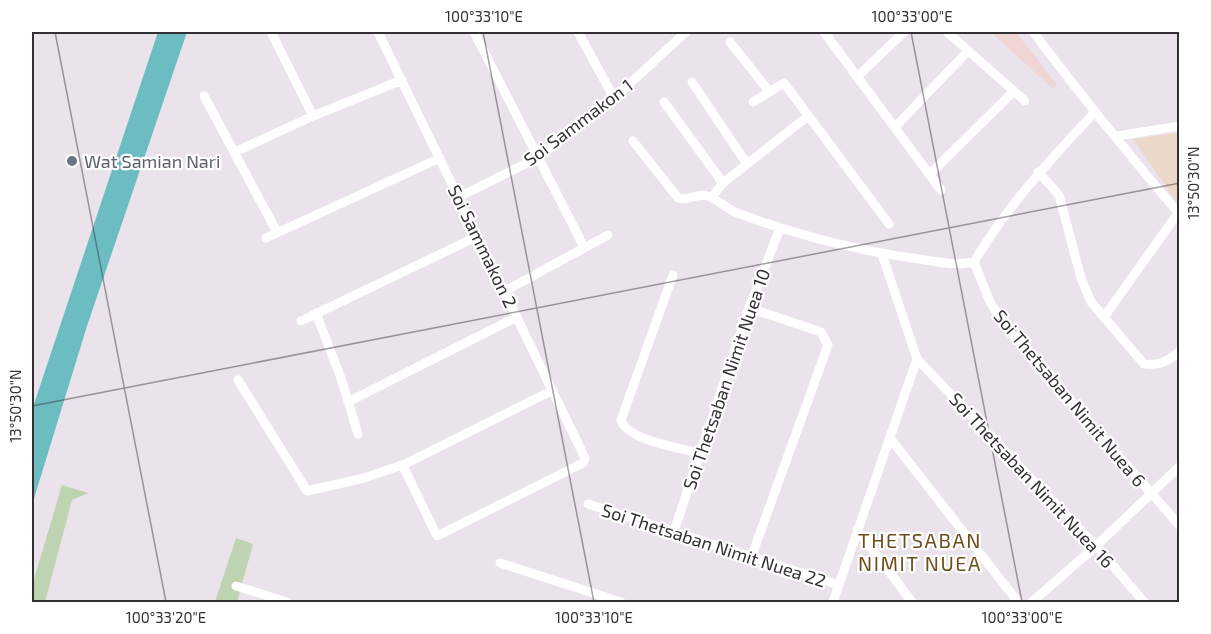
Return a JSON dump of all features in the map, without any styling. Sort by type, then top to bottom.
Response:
[{"type":"street","points":[[271,32],[314,116]]},
{"type":"street","name":"Soi Sammakon 2","points":[[378,32],[585,456],[585,461],[437,536],[404,468],[405,464]]},
{"type":"street","points":[[474,32],[584,247]]},
{"type":"street","points":[[578,32],[614,98]]},
{"type":"street","name":"Soi Sammakon 1","points":[[459,197],[537,158],[614,98],[686,32]]},
{"type":"street","points":[[824,32],[941,190]]},
{"type":"street","points":[[856,77],[904,32]]},
{"type":"street","points":[[947,32],[1024,101]]},
{"type":"street","points":[[1033,32],[1095,113],[1117,136],[1179,214],[1104,317]]},
{"type":"street","points":[[730,42],[768,91]]},
{"type":"street","points":[[895,127],[969,51]]},
{"type":"street","points":[[235,152],[402,80]]},
{"type":"street","points":[[692,82],[747,164]]},
{"type":"street","points":[[753,102],[784,83],[889,224]]},
{"type":"street","points":[[930,174],[1014,92]]},
{"type":"street","points":[[204,96],[277,232]]},
{"type":"street","points":[[664,102],[723,183]]},
{"type":"street","points":[[633,141],[682,200],[701,194],[712,197],[731,210],[780,228],[882,254],[961,265],[974,262],[1000,220],[1038,172],[1095,113]]},
{"type":"street","points":[[712,197],[723,183],[808,116]]},
{"type":"street","points":[[1117,136],[1179,126]]},
{"type":"street","points":[[266,238],[440,158]]},
{"type":"street","points":[[1038,172],[1059,195],[1083,285],[1091,302],[1144,364],[1155,365],[1167,362],[1179,351]]},
{"type":"street","name":"Soi Thetsaban Nimit Nuea 10","points":[[674,531],[749,309],[780,228]]},
{"type":"street","points":[[505,291],[609,235]]},
{"type":"street","points":[[301,321],[478,236]]},
{"type":"street","points":[[833,603],[917,359],[882,254]]},
{"type":"street","name":"Soi Thetsaban Nimit Nuea 6","points":[[974,262],[990,302],[1006,327],[1179,526]]},
{"type":"street","points":[[673,275],[621,420],[626,430],[639,436],[699,453]]},
{"type":"street","points":[[749,309],[821,332],[828,345],[751,558]]},
{"type":"street","points":[[316,313],[358,434]]},
{"type":"street","points":[[348,402],[517,317]]},
{"type":"street","name":"Soi Thetsaban Nimit Nuea 16","points":[[917,359],[1096,546],[1144,603]]},
{"type":"street","points":[[238,380],[307,491],[363,478],[405,464],[553,390]]},
{"type":"street","points":[[890,438],[1018,603]]},
{"type":"street","points":[[1032,603],[1096,546],[1179,466]]},
{"type":"street","name":"Soi Thetsaban Nimit Nuea 22","points":[[588,504],[839,585]]},
{"type":"street","points":[[857,529],[912,603]]},
{"type":"street","points":[[500,563],[621,603]]},
{"type":"street","points":[[236,586],[287,603]]},
{"type":"shaded area","points":[[991,32],[1016,32],[1057,85],[1053,89]]},
{"type":"shaded area","points":[[1180,133],[1179,205],[1133,139]]},
{"type":"green space","points":[[62,485],[88,493],[72,500],[45,602],[32,602],[32,586]]},
{"type":"green space","points":[[236,538],[253,544],[237,602],[215,602]]},
{"type":"water","points":[[158,32],[187,32],[87,326],[32,505],[32,410]]},
{"type":"place","name":"Wat Samian Nari","points":[[72,161]]},
{"type":"district","name":"THETSABAN NIMIT NUEA","points":[[920,552]]}]
